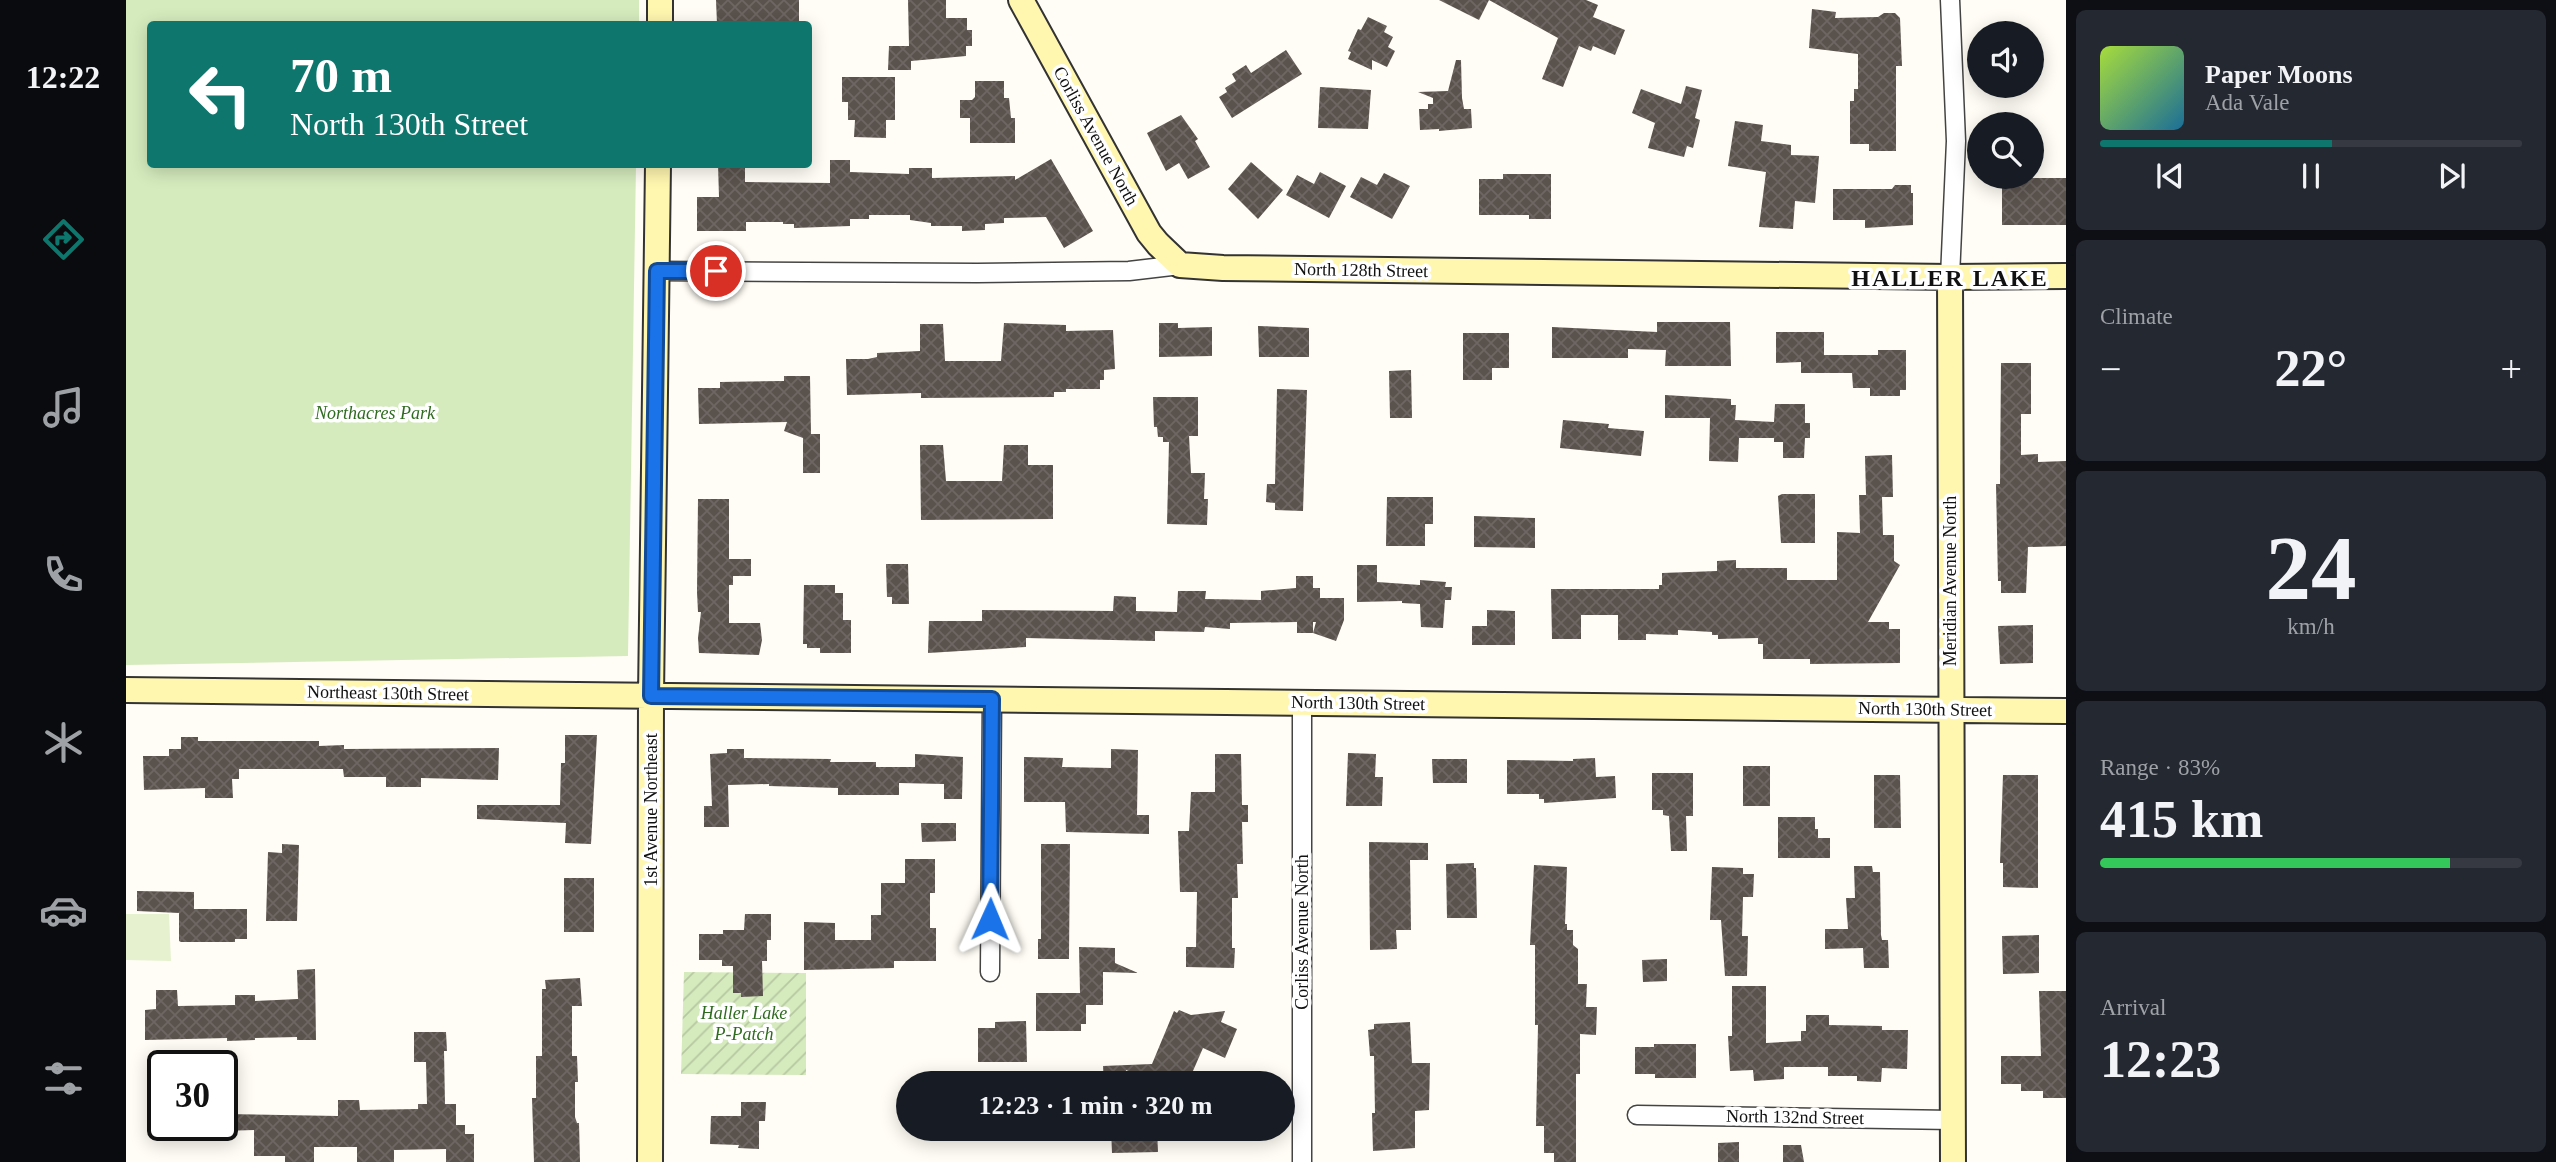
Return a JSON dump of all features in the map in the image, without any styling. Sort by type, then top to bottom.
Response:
[{"type":"street","points":[[660,0],[660,21]]},
{"type":"street","name":"Corliss Avenue North","points":[[1021,0],[1149,233],[1180,265]]},
{"type":"street","name":"Meridian Avenue North","points":[[1950,0],[1956,141],[1950,277],[1953,1162]]},
{"type":"street","name":"1st Avenue Northeast","points":[[650,1162],[651,696],[658,168]]},
{"type":"street","name":"North 128th Street","points":[[657,271],[977,273],[1129,271],[1180,265],[1223,268],[1950,277],[2066,275]]},
{"type":"street","name":"Northeast 130th Street","points":[[126,690],[651,696]]},
{"type":"street","name":"North 130th Street","points":[[651,696],[2066,711]]},
{"type":"street","points":[[990,972],[992,699]]},
{"type":"street","name":"Corliss Avenue North","points":[[1302,702],[1302,1162]]},
{"type":"street","name":"North 132nd Street","points":[[1637,1115],[1953,1120]]},
{"type":"green space","name":"Northacres Park","points":[[126,0],[639,0],[639,21],[147,21],[147,168],[636,168],[628,656],[126,665]]},
{"type":"green space","points":[[126,914],[169,914],[171,961],[126,960]]},
{"type":"green space","name":"Haller Lake P-Patch","points":[[684,972],[806,973],[806,1075],[681,1074]]},
{"type":"building","points":[[716,0],[799,0],[799,21],[717,21]]},
{"type":"building","points":[[908,0],[946,0],[946,18],[967,18],[967,30],[972,30],[972,46],[966,46],[966,56],[911,61],[911,70],[888,70],[889,46],[909,46]]},
{"type":"building","points":[[1439,0],[1489,0],[1479,20]]},
{"type":"building","points":[[1489,0],[1586,0],[1598,5],[1593,17],[1625,30],[1615,55],[1593,46],[1591,51],[1579,46],[1563,87],[1542,79],[1558,38]]},
{"type":"building","points":[[1812,9],[1836,12],[1835,18],[1878,17],[1884,13],[1895,13],[1900,18],[1902,66],[1896,66],[1896,151],[1869,151],[1869,144],[1850,144],[1850,101],[1854,101],[1854,89],[1858,89],[1858,54],[1809,48]]},
{"type":"building","points":[[1368,17],[1387,26],[1384,32],[1393,37],[1388,47],[1395,51],[1387,67],[1372,60],[1372,70],[1348,59],[1351,52],[1348,51],[1358,29],[1361,30]]},
{"type":"building","points":[[1286,50],[1302,74],[1232,118],[1219,97],[1227,92],[1225,88],[1236,81],[1232,74],[1246,65],[1251,73]]},
{"type":"building","points":[[1456,60],[1461,60],[1462,98],[1464,109],[1471,109],[1472,128],[1420,130],[1419,109],[1428,109],[1428,104],[1433,104],[1433,98],[1418,92],[1448,91]]},
{"type":"building","points":[[842,77],[895,77],[895,120],[886,120],[886,138],[854,137],[855,120],[848,120],[848,102],[842,102]]},
{"type":"building","points":[[975,81],[1004,81],[1004,98],[1009,98],[1011,118],[1015,118],[1015,143],[970,143],[970,118],[960,118],[960,100],[972,100],[975,97]]},
{"type":"building","points":[[1686,86],[1702,90],[1695,118],[1700,120],[1693,148],[1687,146],[1684,157],[1648,148],[1655,123],[1632,113],[1641,89],[1681,104]]},
{"type":"building","points":[[1320,87],[1371,90],[1368,129],[1318,128]]},
{"type":"building","points":[[1181,115],[1198,139],[1195,141],[1210,167],[1188,179],[1179,163],[1166,171],[1147,133]]},
{"type":"building","points":[[1735,121],[1763,125],[1761,141],[1791,145],[1791,155],[1819,156],[1815,203],[1795,201],[1793,229],[1759,227],[1766,172],[1728,166]]},
{"type":"building","points":[[1051,159],[1093,231],[1064,248],[1046,217],[1004,218],[1004,223],[985,224],[985,230],[962,231],[962,226],[931,226],[931,223],[910,220],[910,215],[869,215],[869,219],[850,219],[850,226],[794,228],[794,224],[783,222],[746,222],[746,231],[697,231],[697,197],[719,197],[718,168],[745,168],[745,182],[830,183],[830,160],[850,160],[850,172],[909,174],[909,168],[932,168],[932,178],[1015,176],[1015,180]]},
{"type":"building","points":[[1251,162],[1283,190],[1258,219],[1228,189]]},
{"type":"building","points":[[1320,172],[1346,186],[1329,218],[1286,195],[1297,175],[1314,184]]},
{"type":"building","points":[[1384,173],[1410,186],[1392,219],[1350,197],[1361,177],[1377,185]]},
{"type":"building","points":[[1503,174],[1551,174],[1551,219],[1529,219],[1529,215],[1479,215],[1479,179],[1503,179]]},
{"type":"building","points":[[2044,178],[2066,178],[2066,225],[2002,225],[2002,189],[2044,189]]},
{"type":"building","points":[[1895,185],[1911,185],[1913,225],[1865,228],[1865,220],[1833,220],[1833,189],[1892,189]]},
{"type":"building","points":[[1657,322],[1730,322],[1731,366],[1665,366],[1666,350],[1628,349],[1628,358],[1552,358],[1552,327],[1657,332]]},
{"type":"building","points":[[1004,323],[1066,325],[1066,331],[1113,330],[1115,369],[1104,370],[1100,389],[1066,389],[1066,392],[1054,392],[1054,397],[921,398],[921,393],[847,395],[846,359],[868,359],[877,357],[877,353],[920,351],[920,324],[943,324],[945,361],[1001,361]]},
{"type":"building","points":[[1159,323],[1178,323],[1178,328],[1212,327],[1212,356],[1159,357]]},
{"type":"building","points":[[1258,326],[1309,328],[1309,357],[1259,357]]},
{"type":"building","points":[[1776,332],[1824,332],[1824,355],[1878,355],[1878,350],[1906,350],[1906,390],[1900,390],[1900,396],[1870,396],[1870,388],[1853,388],[1852,373],[1801,373],[1801,362],[1776,363]]},
{"type":"building","points":[[1463,333],[1509,333],[1509,368],[1492,368],[1492,380],[1463,380]]},
{"type":"building","points":[[2001,363],[2031,363],[2031,414],[2021,414],[2021,455],[2038,454],[2038,462],[2066,461],[2066,546],[2028,547],[2026,593],[2001,593],[2001,581],[1998,581],[1996,484],[2000,484]]},
{"type":"building","points":[[1411,370],[1412,418],[1390,418],[1389,371]]},
{"type":"building","points":[[784,376],[810,376],[811,434],[820,434],[820,473],[803,473],[803,438],[784,431],[787,422],[699,424],[698,388],[720,388],[720,382],[784,381]]},
{"type":"building","points":[[1277,389],[1307,390],[1303,511],[1275,510],[1275,503],[1266,502],[1267,484],[1275,484]]},
{"type":"building","points":[[1665,395],[1731,399],[1731,405],[1736,405],[1735,420],[1774,422],[1775,404],[1805,404],[1805,423],[1810,423],[1810,438],[1805,438],[1804,458],[1783,458],[1783,442],[1774,442],[1774,438],[1739,438],[1738,462],[1709,461],[1710,418],[1665,418]]},
{"type":"building","points":[[1153,397],[1198,397],[1198,436],[1189,436],[1191,473],[1205,473],[1207,525],[1167,524],[1169,442],[1163,442],[1163,437],[1158,437],[1157,427],[1154,427]]},
{"type":"building","points":[[1563,420],[1609,424],[1608,428],[1644,431],[1641,456],[1560,448]]},
{"type":"building","points":[[920,445],[943,445],[946,481],[1002,481],[1004,445],[1028,445],[1028,465],[1053,465],[1053,519],[921,520]]},
{"type":"building","points":[[1892,455],[1893,497],[1882,497],[1883,535],[1894,535],[1894,561],[1900,565],[1868,622],[1889,622],[1889,629],[1900,629],[1900,663],[1810,664],[1810,659],[1763,659],[1763,644],[1758,644],[1758,638],[1718,639],[1718,635],[1712,635],[1712,632],[1678,630],[1678,635],[1646,634],[1646,640],[1618,640],[1618,615],[1581,615],[1581,639],[1552,639],[1551,589],[1659,589],[1659,585],[1662,585],[1662,573],[1717,571],[1717,561],[1736,560],[1736,568],[1787,568],[1787,580],[1837,580],[1837,532],[1860,533],[1859,495],[1866,495],[1865,456]]},
{"type":"building","points":[[1815,494],[1815,543],[1781,543],[1778,496]]},
{"type":"building","points":[[1387,497],[1433,497],[1433,524],[1425,524],[1425,546],[1386,546]]},
{"type":"building","points":[[698,499],[729,499],[729,559],[751,559],[751,576],[733,576],[733,585],[729,585],[729,623],[760,623],[762,640],[759,655],[699,653],[701,612],[698,612],[697,592]]},
{"type":"building","points":[[1474,516],[1535,518],[1535,548],[1474,547]]},
{"type":"building","points":[[886,564],[908,564],[909,604],[892,604],[892,597],[887,597]]},
{"type":"building","points":[[1357,565],[1377,565],[1377,582],[1420,585],[1420,580],[1446,582],[1445,587],[1452,587],[1451,600],[1445,600],[1443,628],[1421,627],[1420,604],[1402,601],[1357,602]]},
{"type":"building","points":[[1296,576],[1313,576],[1313,588],[1320,588],[1320,598],[1344,598],[1344,620],[1336,641],[1313,633],[1297,633],[1297,622],[1230,623],[1230,629],[1205,627],[1204,632],[1155,631],[1155,641],[1026,638],[1026,647],[928,653],[929,621],[982,621],[982,610],[1113,611],[1114,596],[1136,597],[1136,611],[1177,612],[1178,591],[1206,591],[1205,599],[1261,600],[1261,591],[1296,588]]},
{"type":"building","points":[[804,585],[835,585],[835,593],[843,593],[843,620],[851,620],[851,653],[820,653],[820,648],[807,648],[807,644],[803,644]]},
{"type":"building","points":[[1487,610],[1515,611],[1515,645],[1472,645],[1472,626],[1487,626]]},
{"type":"building","points":[[2033,625],[2033,663],[2000,664],[1998,626]]},
{"type":"building","points":[[565,735],[597,735],[591,844],[565,843],[566,823],[477,819],[477,805],[560,805]]},
{"type":"building","points":[[181,737],[198,737],[198,741],[319,741],[319,746],[344,745],[344,749],[499,748],[498,780],[421,778],[421,787],[386,787],[386,777],[344,777],[343,769],[239,769],[239,779],[232,779],[233,798],[205,798],[205,788],[144,790],[143,756],[169,756],[169,749],[181,749]]},
{"type":"building","points":[[727,749],[744,749],[744,758],[876,762],[876,767],[915,767],[915,754],[963,757],[962,799],[944,799],[944,784],[899,783],[899,795],[838,795],[838,788],[769,784],[728,785],[729,827],[704,827],[704,806],[712,806],[710,754],[727,753]]},
{"type":"building","points":[[1111,749],[1138,750],[1137,815],[1149,815],[1149,834],[1066,832],[1065,802],[1024,802],[1024,757],[1063,758],[1062,767],[1111,768]]},
{"type":"building","points":[[1348,753],[1376,754],[1375,777],[1383,777],[1382,806],[1346,806]]},
{"type":"building","points":[[1215,754],[1241,754],[1242,805],[1248,805],[1248,822],[1242,822],[1243,864],[1237,864],[1238,898],[1232,898],[1234,968],[1186,967],[1186,947],[1196,947],[1197,892],[1180,892],[1178,831],[1189,831],[1191,792],[1215,792]]},
{"type":"building","points":[[1595,758],[1596,777],[1615,776],[1616,798],[1544,803],[1544,799],[1539,799],[1539,794],[1507,794],[1507,760],[1573,761]]},
{"type":"building","points":[[1432,759],[1467,759],[1467,783],[1433,783]]},
{"type":"building","points":[[1743,766],[1770,766],[1770,806],[1743,806]]},
{"type":"building","points":[[1652,773],[1693,773],[1693,816],[1686,816],[1687,851],[1671,851],[1669,816],[1663,815],[1663,810],[1652,810]]},
{"type":"building","points":[[1874,775],[1900,775],[1901,828],[1874,828]]},
{"type":"building","points":[[2003,775],[2038,775],[2038,888],[2003,887],[2003,863],[2000,863]]},
{"type":"building","points":[[1778,817],[1815,817],[1818,838],[1830,838],[1830,858],[1778,858]]},
{"type":"building","points":[[921,823],[956,823],[956,841],[922,842]]},
{"type":"building","points":[[1369,842],[1428,843],[1428,860],[1410,860],[1411,930],[1396,930],[1397,949],[1370,950]]},
{"type":"building","points":[[282,844],[299,845],[297,921],[266,921],[268,852],[282,853]]},
{"type":"building","points":[[1041,844],[1070,844],[1069,959],[1038,959],[1038,939],[1041,939]]},
{"type":"building","points":[[905,859],[935,859],[935,893],[930,893],[930,928],[936,928],[936,961],[894,961],[894,968],[804,970],[804,922],[835,923],[835,940],[871,940],[871,915],[881,915],[881,883],[905,883]]},
{"type":"building","points":[[1474,863],[1477,918],[1447,918],[1446,864]]},
{"type":"building","points":[[1534,865],[1567,867],[1565,924],[1567,930],[1573,930],[1573,945],[1578,949],[1578,984],[1587,984],[1586,1007],[1597,1007],[1596,1035],[1580,1034],[1580,1074],[1576,1074],[1576,1162],[1554,1162],[1554,1153],[1544,1153],[1544,1126],[1536,1126],[1538,1025],[1535,1025],[1535,945],[1530,945]]},
{"type":"building","points":[[1854,866],[1872,866],[1873,872],[1880,872],[1881,935],[1882,940],[1888,940],[1889,968],[1864,968],[1863,948],[1825,949],[1825,929],[1848,929],[1846,898],[1855,898]]},
{"type":"building","points":[[1712,867],[1743,868],[1743,874],[1754,874],[1753,897],[1743,897],[1742,936],[1748,936],[1747,976],[1725,976],[1721,920],[1710,920]]},
{"type":"building","points":[[564,878],[594,878],[594,932],[564,932]]},
{"type":"building","points":[[137,891],[194,892],[194,909],[247,909],[247,939],[235,939],[235,942],[181,942],[179,913],[137,911]]},
{"type":"building","points":[[745,914],[771,914],[771,940],[767,940],[767,961],[762,961],[763,996],[741,997],[741,993],[733,993],[733,966],[722,966],[722,960],[699,960],[699,934],[723,934],[723,930],[744,930]]},
{"type":"building","points":[[2039,935],[2039,973],[2003,974],[2002,936]]},
{"type":"building","points":[[1079,947],[1115,948],[1115,963],[1138,973],[1103,972],[1103,1005],[1086,1005],[1086,1024],[1081,1024],[1081,1031],[1036,1031],[1036,993],[1080,993]]},
{"type":"building","points":[[1667,959],[1667,981],[1643,982],[1642,960]]},
{"type":"building","points":[[315,969],[316,1040],[297,1040],[297,1037],[227,1041],[227,1038],[145,1040],[145,1010],[156,1009],[156,990],[177,990],[178,1006],[235,1005],[235,995],[255,995],[255,1001],[298,999],[297,970]]},
{"type":"building","points":[[580,978],[582,1006],[572,1006],[572,1056],[577,1056],[575,1117],[579,1123],[580,1162],[534,1162],[532,1098],[536,1098],[536,1056],[542,1056],[542,989],[546,989],[545,980]]},
{"type":"building","points":[[1732,986],[1766,986],[1766,1043],[1801,1041],[1801,1031],[1806,1031],[1806,1015],[1829,1015],[1829,1025],[1882,1026],[1882,1030],[1908,1030],[1907,1069],[1882,1068],[1881,1082],[1857,1081],[1857,1076],[1828,1076],[1828,1067],[1784,1067],[1784,1079],[1754,1081],[1753,1070],[1730,1071],[1728,1036],[1732,1036]]},
{"type":"building","points":[[2039,991],[2066,991],[2066,1098],[2043,1098],[2043,1091],[2021,1091],[2021,1084],[2001,1084],[2001,1056],[2041,1056]]},
{"type":"building","points":[[1179,1010],[1191,1015],[1225,1011],[1221,1022],[1237,1029],[1225,1058],[1203,1048],[1193,1071],[1103,1071],[1103,1066],[1152,1064],[1174,1011],[1177,1013]]},
{"type":"building","points":[[1026,1021],[1027,1062],[978,1062],[978,1028],[995,1028],[995,1022]]},
{"type":"building","points":[[1410,1022],[1412,1063],[1430,1063],[1429,1110],[1415,1111],[1415,1148],[1373,1151],[1374,1056],[1370,1056],[1368,1030],[1374,1029],[1374,1024]]},
{"type":"building","points":[[414,1032],[446,1032],[445,1104],[456,1104],[456,1125],[465,1125],[465,1134],[474,1134],[474,1162],[446,1162],[446,1149],[394,1150],[394,1162],[357,1162],[357,1147],[314,1147],[314,1162],[285,1162],[285,1156],[254,1156],[254,1130],[238,1130],[238,1114],[338,1116],[338,1100],[359,1100],[360,1110],[418,1109],[418,1104],[427,1104],[426,1062],[414,1062]]},
{"type":"building","points":[[1654,1044],[1696,1044],[1696,1078],[1655,1078],[1655,1074],[1635,1074],[1635,1047],[1654,1047]]},
{"type":"building","points":[[741,1102],[766,1102],[765,1121],[759,1121],[759,1149],[710,1144],[711,1116],[741,1116]]},
{"type":"building","points":[[1112,1141],[1158,1141],[1158,1152],[1112,1153]]},
{"type":"building","points":[[1739,1142],[1739,1162],[1718,1162],[1718,1143]]},
{"type":"building","points":[[1783,1145],[1801,1145],[1804,1162],[1783,1162]]},
{"type":"district","name":"HALLER LAKE","points":[[1950,278]]},
{"type":"route","points":[[716,271],[657,271],[651,696],[992,699],[990,919]]}]
